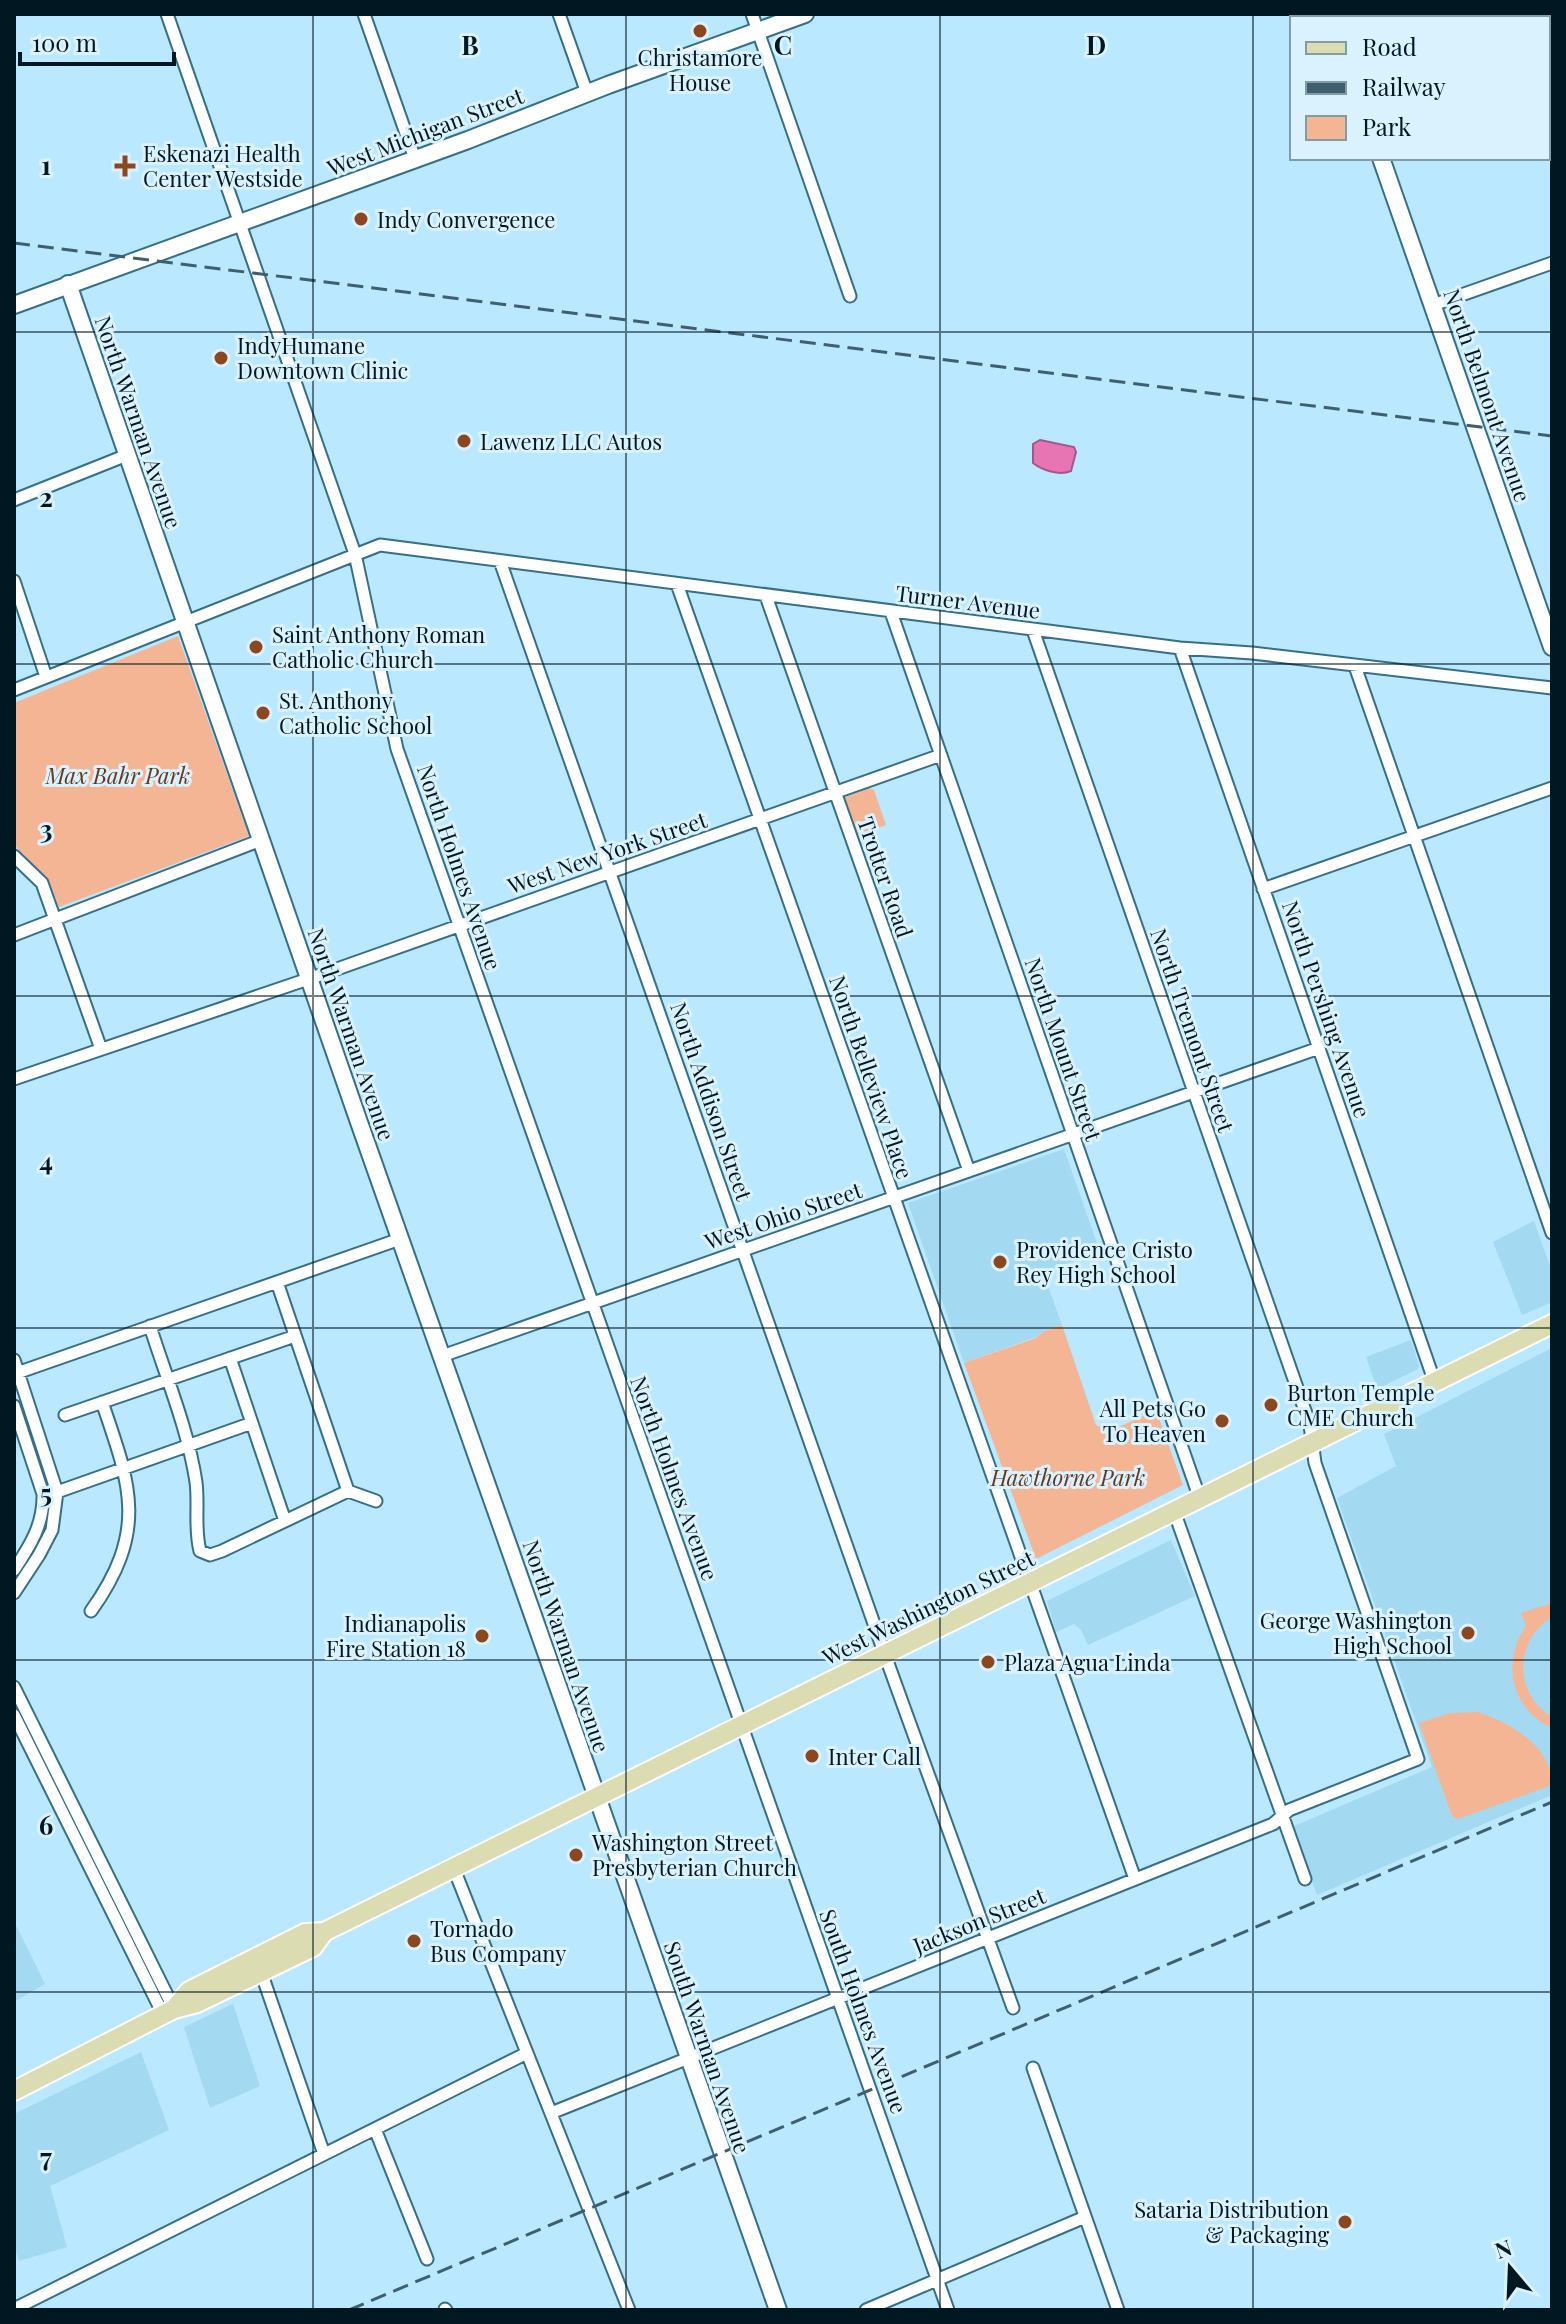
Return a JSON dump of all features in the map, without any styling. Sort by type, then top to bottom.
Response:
[{"type":"main road","name":"West Michigan Street","points":[[14,305],[805,14]]},
{"type":"main road","name":"North Belmont Avenue","points":[[1382,160],[1552,647]]},
{"type":"main road","name":"North Warman Avenue","points":[[68,284],[598,1798]]},
{"type":"main road","name":"West Washington Street","points":[[168,2011],[189,1991],[305,1933],[324,1932],[454,1869],[1552,1324]]},
{"type":"main road","name":"South Warman Avenue","points":[[598,1798],[778,2310]]},
{"type":"main road","name":"West Washington Street","points":[[14,2091],[168,2011],[197,2003],[313,1947],[324,1932]]},
{"type":"street","name":"North Holmes Avenue","points":[[167,14],[355,554],[394,739],[741,1726]]},
{"type":"street","points":[[364,14],[415,159]]},
{"type":"street","points":[[559,14],[587,93]]},
{"type":"street","points":[[752,14],[850,296]]},
{"type":"street","points":[[1433,305],[1552,263]]},
{"type":"street","points":[[14,500],[127,455]]},
{"type":"street","name":"Turner Avenue","points":[[355,554],[380,545],[1180,648],[1252,653],[1552,688]]},
{"type":"street","points":[[14,690],[355,554]]},
{"type":"street","name":"North Addison Street","points":[[500,561],[885,1655],[1013,2008]]},
{"type":"street","points":[[14,581],[46,677]]},
{"type":"street","name":"North Belleview Place","points":[[677,584],[1135,1879]]},
{"type":"street","name":"Trotter Road","points":[[766,596],[969,1171]]},
{"type":"street","name":"North Mount Street","points":[[891,612],[1200,1499]]},
{"type":"street","name":"North Tremont Street","points":[[1033,630],[1310,1425],[1315,1463],[1418,1759]]},
{"type":"street","name":"North Pershing Avenue","points":[[1180,648],[1435,1383]]},
{"type":"street","points":[[1355,666],[1552,1233]]},
{"type":"street","name":"West New York Street","points":[[14,1079],[309,979],[941,755]]},
{"type":"street","points":[[1263,889],[1552,788]]},
{"type":"street","points":[[14,935],[261,840]]},
{"type":"street","points":[[14,856],[42,883],[101,1049]]},
{"type":"street","name":"West Ohio Street","points":[[442,1356],[1319,1048]]},
{"type":"street","points":[[16,1373],[400,1239]]},
{"type":"street","points":[[277,1282],[348,1491]]},
{"type":"street","points":[[150,1326],[189,1446],[196,1486],[196,1535],[200,1551],[210,1555],[222,1551],[348,1491],[376,1501]]},
{"type":"street","points":[[65,1415],[295,1336]]},
{"type":"street","points":[[230,1358],[285,1521]]},
{"type":"street","points":[[14,1360],[57,1492],[52,1530],[14,1593]]},
{"type":"street","points":[[91,1611],[117,1566],[128,1533],[129,1490],[125,1468],[102,1402]]},
{"type":"street","points":[[14,1406],[43,1494],[39,1526],[14,1570]]},
{"type":"street","points":[[43,1494],[57,1492],[252,1423]]},
{"type":"street","points":[[1174,1511],[1305,1879]]},
{"type":"street","points":[[14,1687],[168,2011]]},
{"type":"street","points":[[14,1715],[168,2011]]},
{"type":"street","name":"South Holmes Avenue","points":[[741,1726],[948,2310]]},
{"type":"street","name":"Jackson Street","points":[[551,2113],[1273,1824],[1289,1810],[1418,1759]]},
{"type":"street","points":[[454,1869],[629,2310]]},
{"type":"street","points":[[261,1972],[324,2154]]},
{"type":"street","points":[[14,2309],[527,2053]]},
{"type":"street","points":[[1033,2068],[1118,2310]]},
{"type":"street","points":[[375,2129],[427,2259]]},
{"type":"street","points":[[866,2310],[1085,2217]]},
{"type":"shaded area","points":[[1040,440],[1074,447],[1076,452],[1071,471],[1051,472],[1033,463],[1033,444]]},
{"type":"shaded area","name":"Providence Cristo Rey High School","points":[[1064,1149],[1100,1252],[1043,1272],[1062,1325],[964,1363],[908,1203]]},
{"type":"shaded area","points":[[1534,1221],[1552,1272],[1552,1302],[1522,1315],[1493,1242]]},
{"type":"shaded area","points":[[1411,1340],[1418,1369],[1377,1389],[1366,1357]]},
{"type":"shaded area","name":"George Washington High School","points":[[1552,1348],[1552,1795],[1317,1895],[1292,1827],[1432,1767],[1337,1498],[1396,1466],[1384,1434]]},
{"type":"shaded area","points":[[1171,1540],[1195,1596],[1088,1645],[1081,1630],[1074,1624],[1056,1632],[1047,1601]]},
{"type":"shaded area","points":[[14,1921],[45,1984],[14,2002]]},
{"type":"shaded area","points":[[233,2004],[260,2086],[210,2108],[184,2027]]},
{"type":"shaded area","points":[[141,2052],[169,2130],[50,2186],[67,2247],[19,2261],[14,2245],[14,2114]]},
{"type":"green space","name":"Max Bahr Park","points":[[178,636],[249,836],[59,907],[49,881],[17,848],[14,839],[14,703]]},
{"type":"green space","points":[[869,788],[874,790],[886,825],[856,836],[844,798]]},
{"type":"green space","name":"Hawthorne Park","points":[[1062,1325],[1096,1425],[1110,1431],[1156,1410],[1183,1485],[1036,1559],[964,1363],[1036,1338]]},
{"type":"green space","points":[[1552,1603],[1552,1617],[1530,1639],[1523,1667],[1530,1695],[1552,1717],[1552,1728],[1527,1709],[1519,1697],[1512,1669],[1518,1640],[1526,1626],[1521,1613]]},
{"type":"green space","points":[[1478,1712],[1527,1738],[1545,1759],[1552,1785],[1458,1819],[1452,1816],[1419,1723],[1450,1713]]},
{"type":"railway","points":[[14,243],[1552,436]]},
{"type":"railway","points":[[349,2310],[1552,1802]]},
{"type":"place","name":"Christamore House","points":[[700,31]]},
{"type":"place","name":"Eskenazi Health Center Westside","points":[[125,166]]},
{"type":"place","name":"Indy Convergence","points":[[361,219]]},
{"type":"place","name":"IndyHumane Downtown Clinic","points":[[221,358]]},
{"type":"place","name":"Lawenz LLC Autos","points":[[464,441]]},
{"type":"place","name":"Saint Anthony Roman Catholic Church","points":[[256,647]]},
{"type":"place","name":"St. Anthony Catholic School","points":[[263,713]]},
{"type":"place","name":"Providence Cristo Rey High School","points":[[1000,1262]]},
{"type":"place","name":"Burton Temple CME Church","points":[[1271,1405]]},
{"type":"place","name":"All Pets Go To Heaven","points":[[1222,1421]]},
{"type":"place","name":"George Washington High School","points":[[1468,1633]]},
{"type":"place","name":"Indianapolis Fire Station 18","points":[[482,1636]]},
{"type":"place","name":"Plaza Agua Linda","points":[[988,1662]]},
{"type":"place","name":"Inter Call","points":[[812,1756]]},
{"type":"place","name":"Washington Street Presbyterian Church","points":[[576,1855]]},
{"type":"place","name":"Tornado Bus Company","points":[[414,1941]]},
{"type":"place","name":"Sataria Distribution & Packaging","points":[[1345,2222]]}]
